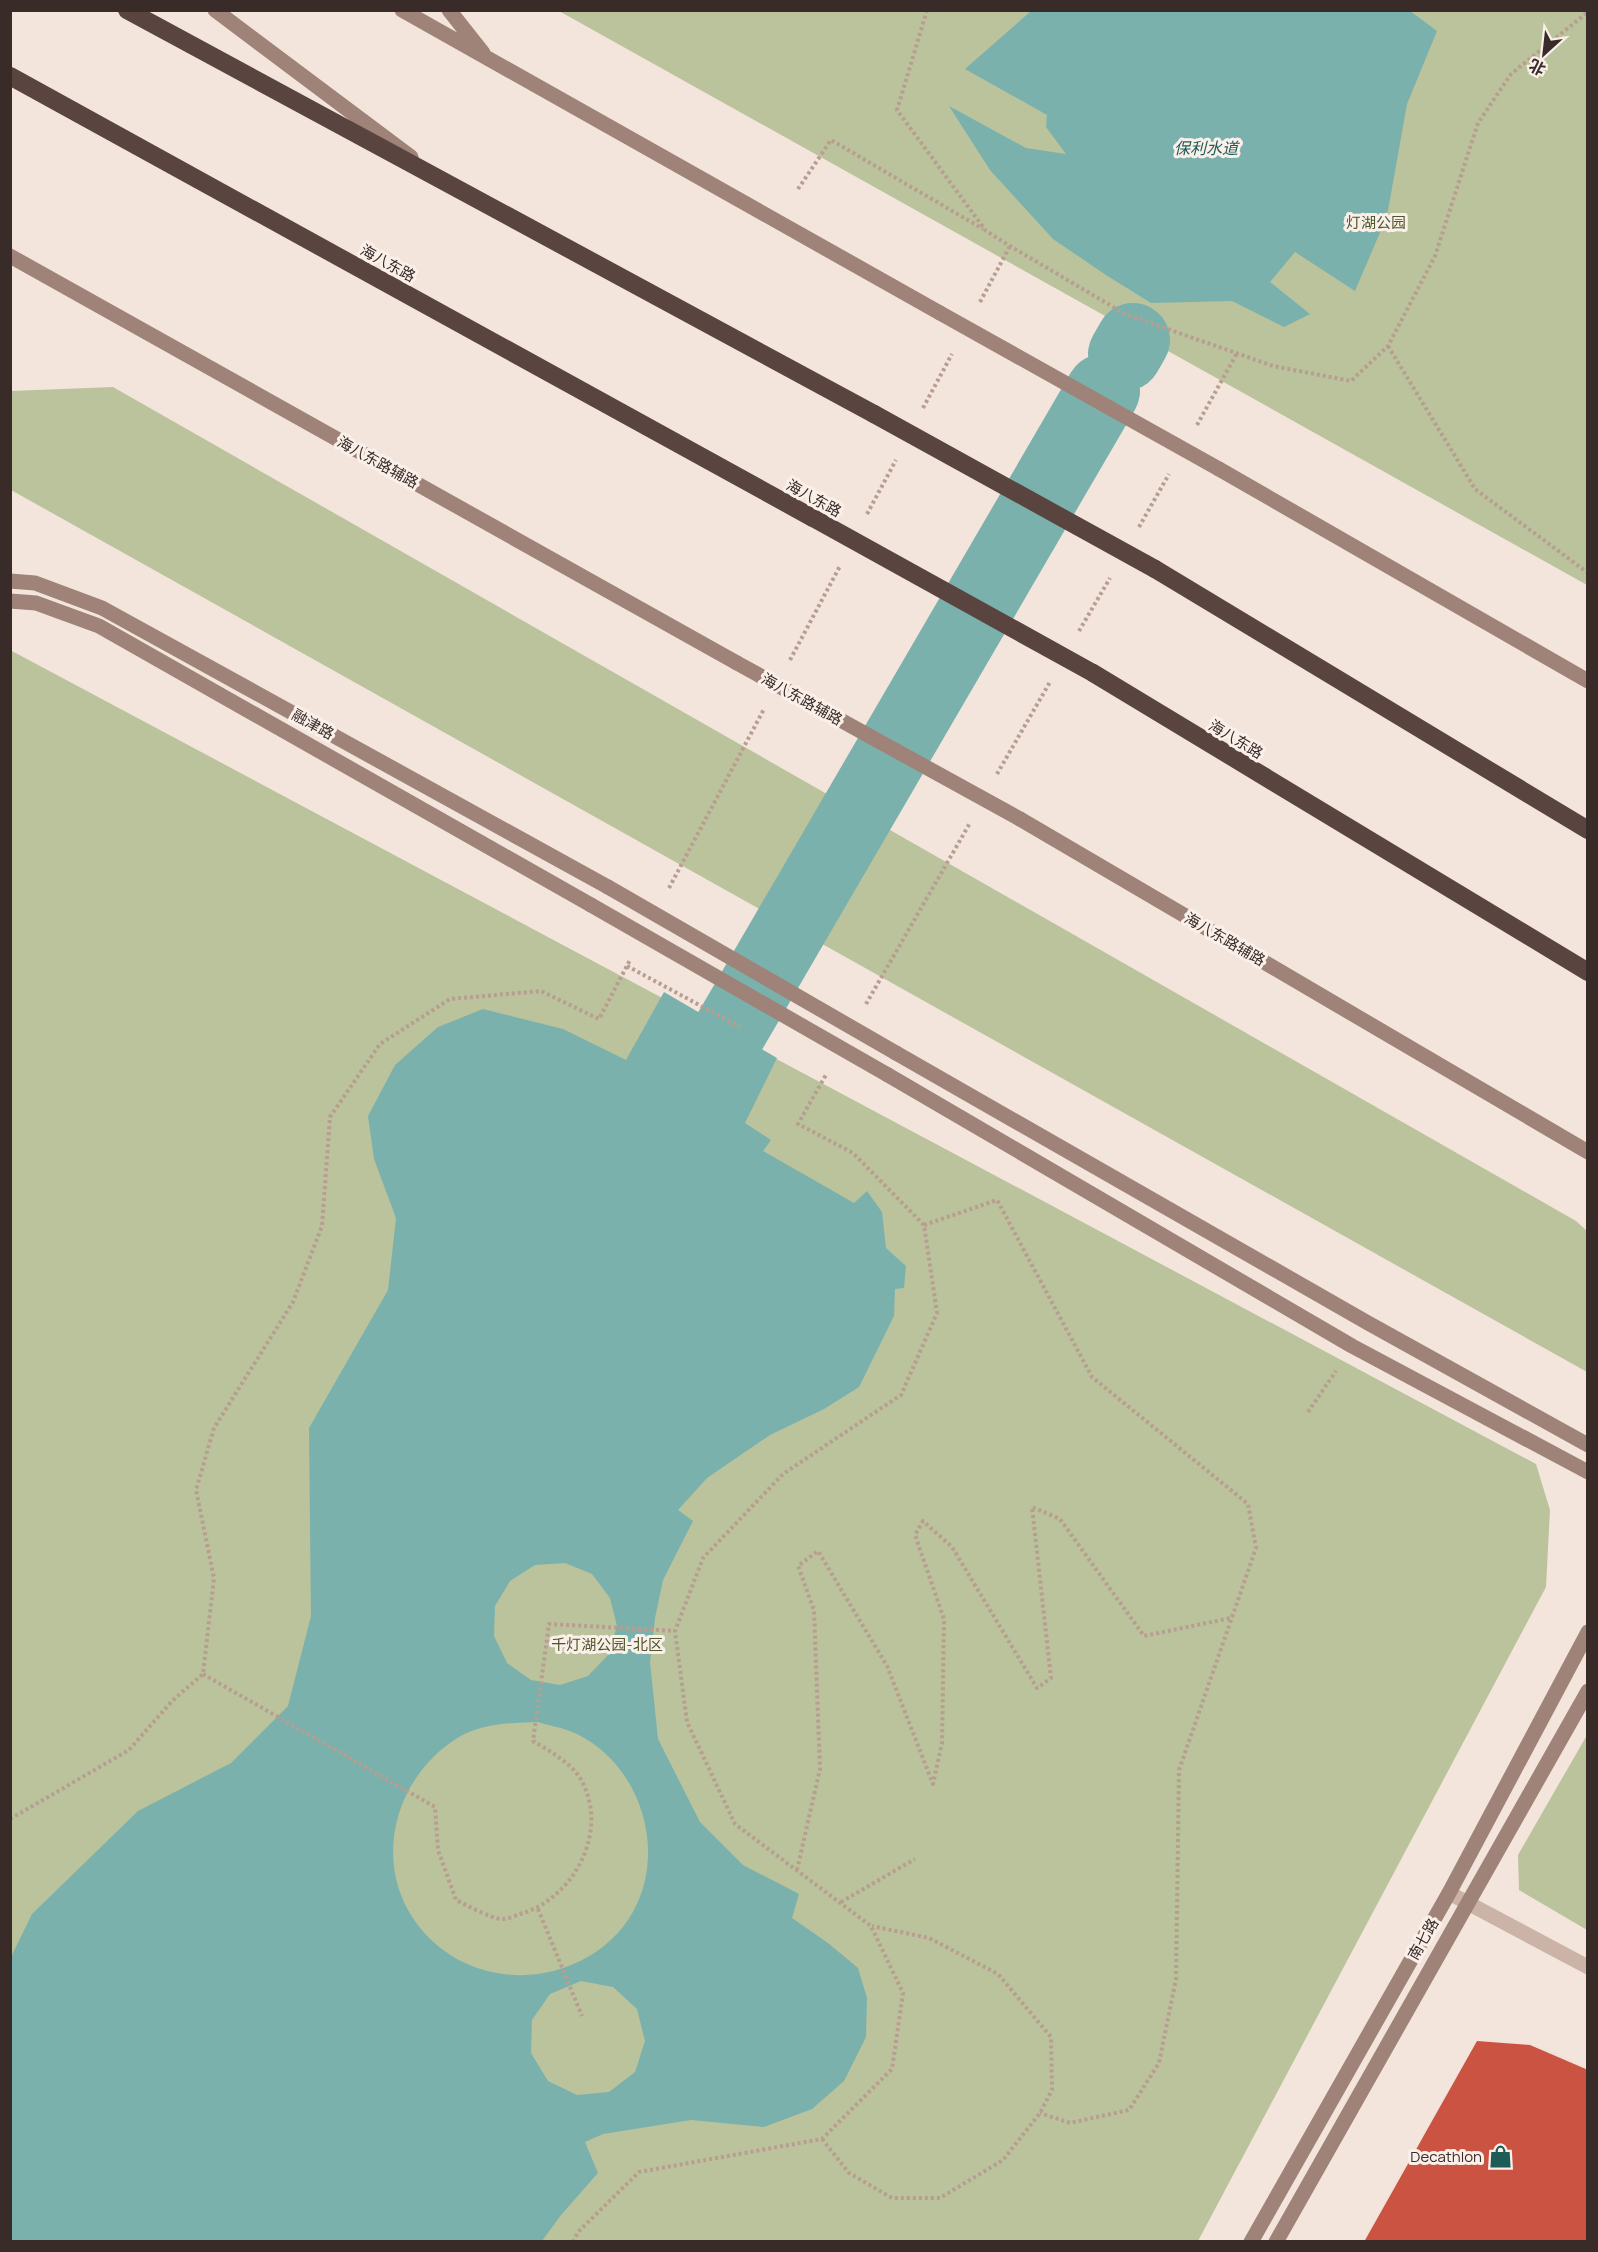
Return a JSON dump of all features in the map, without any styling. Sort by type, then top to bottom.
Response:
[{"type":"highway","points":[[127,10],[459,192],[874,414],[1155,569],[1587,830]]},
{"type":"highway","name":"海八东路","points":[[10,76],[1093,673],[1587,972]]},
{"type":"street","points":[[215,10],[459,192]]},
{"type":"street","points":[[402,10],[1219,469],[1587,681]]},
{"type":"street","points":[[449,10],[489,60]]},
{"type":"street","name":"海八东路辅路","points":[[10,256],[736,663],[1020,819],[1585,1152]]},
{"type":"street","name":"融津路","points":[[10,581],[35,583],[102,608],[609,887],[1357,1317],[1587,1445]]},
{"type":"street","name":"融津路","points":[[10,601],[36,603],[99,626],[888,1075],[1352,1346],[1587,1472]]},
{"type":"street","name":"南七路","points":[[1251,2241],[1449,1893],[1587,1632]]},
{"type":"street","name":"南七路","points":[[1276,2241],[1587,1691]]},
{"type":"lane","points":[[1449,1893],[1587,1967]]},
{"type":"path","points":[[927,10],[897,110],[986,231]]},
{"type":"path","points":[[798,189],[831,141],[1125,314],[1273,366],[1351,381],[1388,346],[1435,256],[1478,123],[1511,74],[1587,12]]},
{"type":"path","points":[[977,308],[1010,246]]},
{"type":"path","points":[[1388,346],[1475,489],[1587,573]]},
{"type":"path","points":[[921,412],[955,350]]},
{"type":"path","points":[[1193,431],[1237,353]]},
{"type":"path","points":[[866,517],[899,454]]},
{"type":"path","points":[[1134,535],[1170,473]]},
{"type":"path","points":[[788,663],[844,558]]},
{"type":"path","points":[[1075,639],[1110,576]]},
{"type":"path","points":[[992,784],[1051,680]]},
{"type":"path","points":[[666,893],[766,705]]},
{"type":"path","points":[[862,1012],[974,815]]},
{"type":"path","points":[[10,1819],[129,1750],[172,1701],[203,1674],[214,1578],[196,1490],[214,1428],[292,1302],[322,1226],[330,1117],[380,1044],[450,999],[541,991],[599,1019],[633,955]]},
{"type":"path","points":[[628,966],[742,1028]]},
{"type":"path","points":[[573,2241],[578,2232],[639,2172],[822,2139],[892,2069],[903,1993],[871,1926],[735,1824],[687,1722],[675,1631],[704,1558],[783,1474],[901,1395],[937,1313],[924,1225],[853,1153],[798,1124],[832,1064]]},
{"type":"path","points":[[924,1225],[997,1200],[1092,1377],[1248,1504],[1256,1548],[1179,1770],[1176,1979],[1158,2063],[1129,2110],[1070,2123],[1040,2113]]},
{"type":"path","points":[[797,1870],[820,1769],[814,1610],[798,1566],[818,1551],[886,1666],[933,1784],[942,1743],[944,1619],[915,1535],[923,1521],[952,1547],[1037,1688],[1051,1678],[1032,1508],[1060,1519],[1144,1636],[1231,1618]]},
{"type":"path","points":[[203,1674],[435,1807],[438,1850],[456,1900],[502,1920],[538,1909],[572,1880],[588,1847],[592,1815],[580,1778],[553,1753],[533,1741],[549,1624],[675,1631]]},
{"type":"path","points":[[841,1902],[915,1859]]},
{"type":"path","points":[[538,1909],[582,2016]]},
{"type":"path","points":[[822,2139],[849,2173],[892,2198],[939,2198],[1003,2160],[1040,2113],[1052,2090],[1051,2037],[998,1974],[929,1938],[871,1926]]},
{"type":"green space","name":"灯湖公园","points":[[559,11],[1587,11],[1587,585]]},
{"type":"green space","points":[[113,387],[1576,1221],[1587,1231],[1587,1372],[11,490],[11,391]]},
{"type":"green space","name":"千灯湖公园-北区","points":[[10,650],[1536,1464],[1550,1510],[1546,1587],[1198,2241],[11,2241]]},
{"type":"green space","points":[[1587,1735],[1587,1930],[1519,1890],[1518,1855]]},
{"type":"water","name":"保利水道","points":[[1031,11],[1410,11],[1437,31],[1407,104],[1387,216],[1355,291],[1295,252],[1270,282],[1310,314],[1284,327],[1232,301],[1151,303],[1053,239],[990,170],[949,106],[1026,148],[1066,154],[1046,127],[1047,115],[965,69]]},
{"type":"water","points":[[664,992],[777,1058],[745,1123],[771,1140],[763,1151],[854,1203],[867,1191],[882,1212],[886,1248],[906,1266],[904,1288],[895,1289],[894,1316],[859,1387],[824,1409],[770,1435],[707,1478],[678,1510],[693,1521],[663,1580],[655,1618],[650,1662],[658,1739],[700,1822],[743,1865],[799,1894],[792,1918],[828,1943],[858,1968],[867,1998],[866,2037],[844,2081],[812,2109],[764,2127],[691,2120],[603,2134],[585,2142],[598,2173],[561,2215],[542,2241],[11,2241],[11,1957],[32,1914],[138,1811],[231,1763],[288,1706],[311,1616],[309,1428],[388,1290],[396,1218],[374,1159],[368,1116],[395,1065],[438,1027],[483,1009],[563,1029],[626,1060]],"holes":[[[565,1563],[592,1574],[610,1598],[617,1626],[608,1655],[588,1676],[560,1685],[531,1680],[507,1663],[494,1636],[495,1606],[510,1581],[535,1565]],[[538,1722],[577,1734],[598,1747],[616,1765],[630,1785],[640,1807],[646,1831],[648,1856],[645,1880],[637,1904],[625,1924],[610,1941],[592,1954],[572,1965],[551,1972],[528,1975],[506,1974],[472,1966],[450,1955],[440,1948],[415,1921],[398,1886],[393,1862],[394,1837],[399,1813],[408,1791],[422,1770],[439,1752],[459,1737],[468,1732],[497,1725]],[[581,1981],[613,1987],[637,2009],[645,2041],[635,2072],[609,2092],[577,2095],[548,2081],[531,2053],[532,2020],[550,1994]]]},
{"type":"building","name":"Decathlon","points":[[1477,2041],[1530,2045],[1588,2070],[1588,2242],[1364,2242]]},
{"type":"waterway","points":[[1125,354],[1133,340]]},
{"type":"waterway","points":[[680,1117],[1103,391]]},
{"type":"place","name":"Decathlon","points":[[1500,2156]]}]
